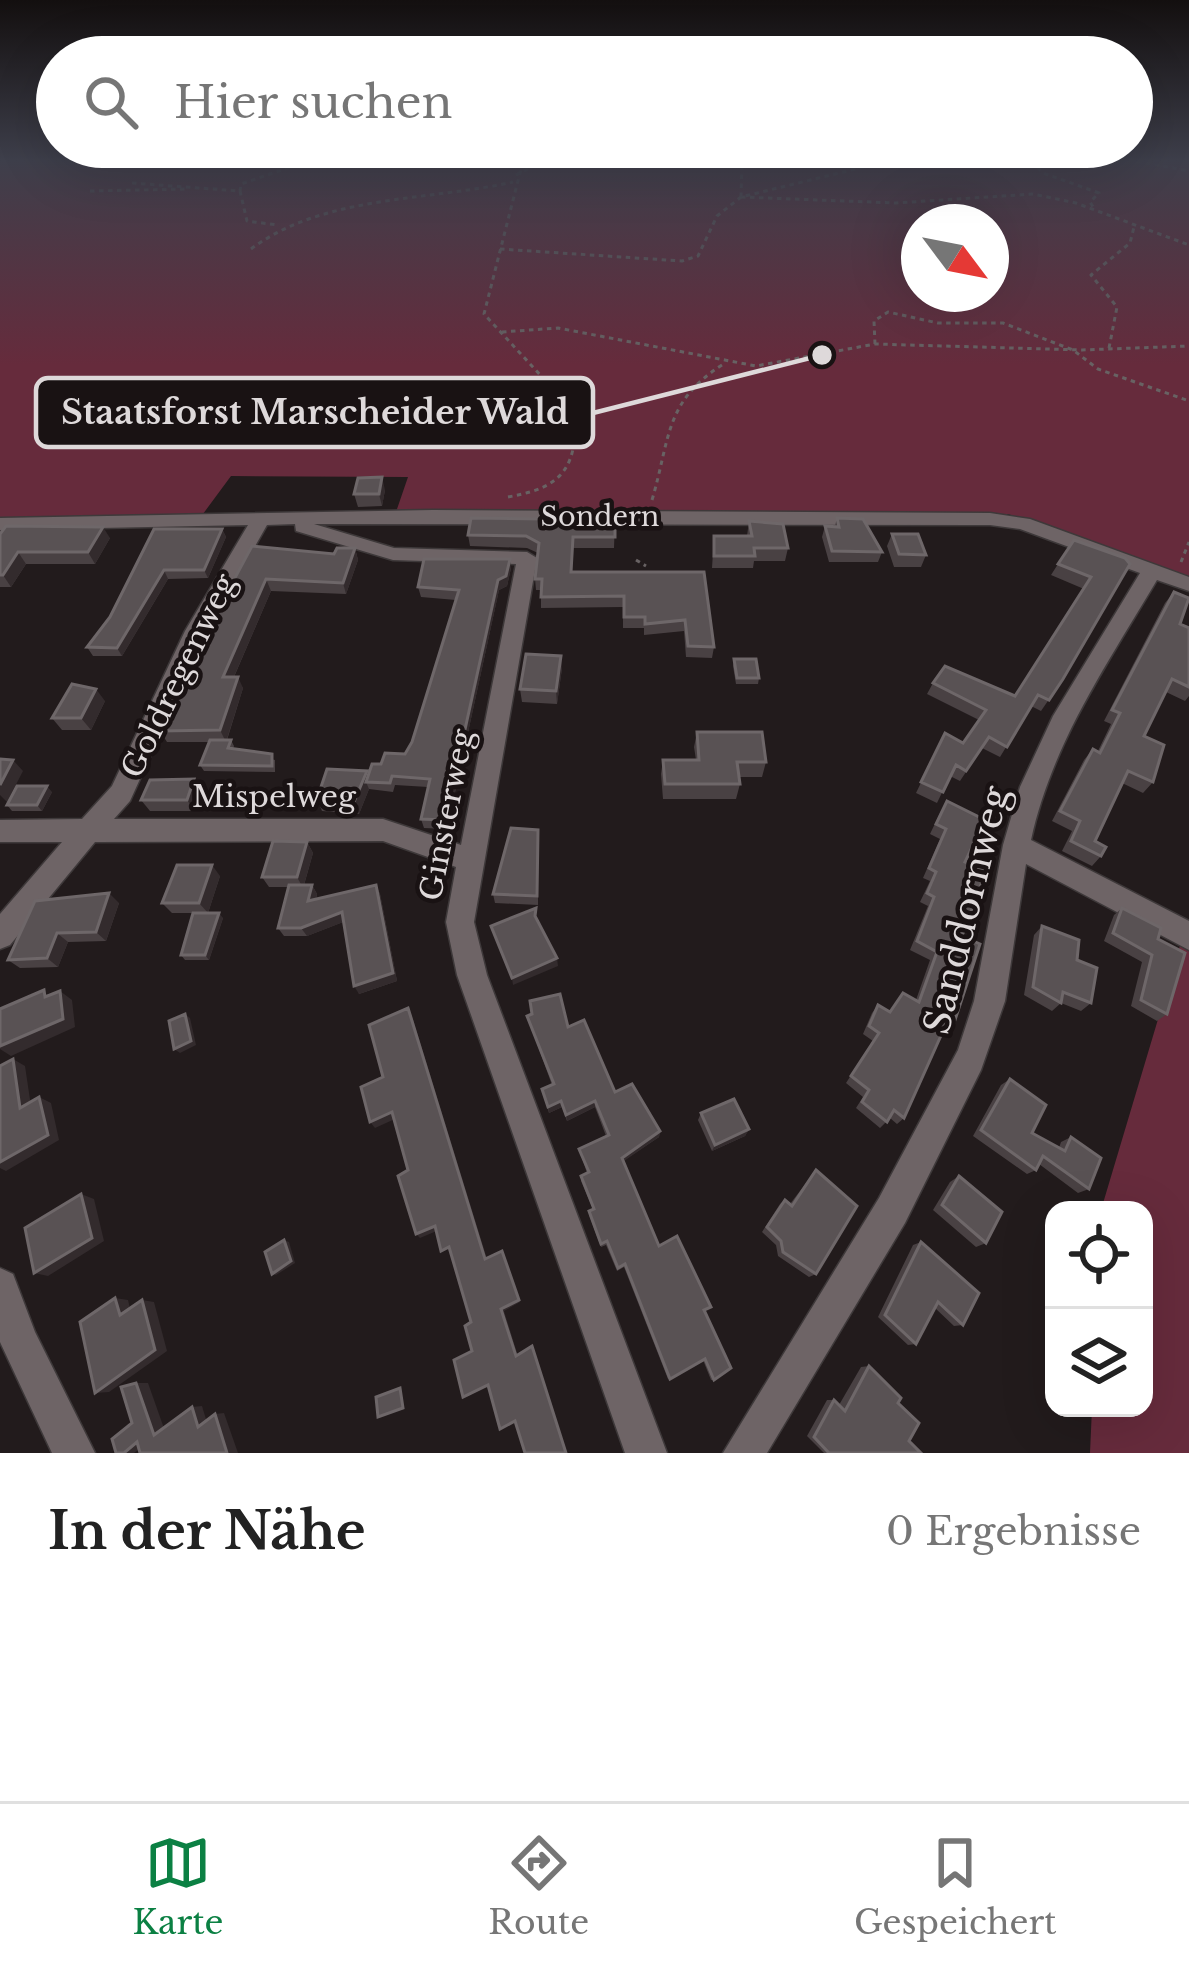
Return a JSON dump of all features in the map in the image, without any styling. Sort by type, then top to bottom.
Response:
[{"type":"street","name":"Sondern","points":[[0,524],[646,517],[1009,520],[1189,584]]},
{"type":"street","name":"Goldregenweg","points":[[0,935],[121,793],[196,631],[268,522]]},
{"type":"street","name":"Ginsterweg","points":[[268,522],[393,554],[527,558],[460,922],[472,975],[646,1453]]},
{"type":"street","name":"Sanddornweg","points":[[744,1453],[933,1132],[971,1056],[995,984],[1022,816],[1059,729],[1152,571]]},
{"type":"street","name":"Mispelweg","points":[[0,831],[382,830],[472,860]]},
{"type":"street","points":[[1016,845],[1189,936]]},
{"type":"street","points":[[0,1287],[19,1341],[74,1453]]},
{"type":"path","points":[[251,249],[279,229]]},
{"type":"path","points":[[505,497],[552,487],[566,479],[574,460],[556,392],[484,314],[483,295],[507,229]]},
{"type":"path","points":[[499,248],[682,261],[698,256],[711,229]]},
{"type":"path","points":[[1109,348],[1119,326],[1117,300],[1091,275],[1130,243],[1133,229]]},
{"type":"path","points":[[1142,229],[1189,245]]},
{"type":"path","points":[[875,344],[874,321],[894,312],[938,323],[1003,323],[1073,350],[1098,369],[1189,401]]},
{"type":"path","points":[[502,332],[558,328],[726,363],[774,365],[875,344],[1073,350],[1189,346]]},
{"type":"path","points":[[646,517],[671,440],[673,406],[690,383],[726,363]]},
{"type":"path","points":[[636,560],[646,566]]},
{"type":"shaded area","points":[[0,229],[901,229],[901,312],[1009,312],[1009,229],[1189,229],[1189,578],[1008,514],[396,512],[408,477],[231,476],[200,518],[0,518]]},
{"type":"shaded area","points":[[1182,939],[1189,942],[1189,1453],[1090,1453],[1092,1417],[1153,1417],[1153,1201],[1104,1201]]},
{"type":"building","points":[[382,477],[379,494],[354,494],[358,478]]},
{"type":"building","points":[[471,518],[615,520],[615,537],[573,537],[571,572],[704,572],[714,647],[688,646],[685,620],[645,624],[645,617],[624,617],[624,596],[541,597],[542,579],[535,579],[539,543],[526,536],[468,535]]},
{"type":"building","points":[[837,518],[863,519],[882,552],[832,551],[825,526],[839,527]]},
{"type":"building","points":[[749,521],[783,524],[788,548],[754,548],[755,556],[714,556],[714,536],[752,536]]},
{"type":"building","points":[[6,526],[103,527],[88,552],[18,552],[0,575],[0,534]]},
{"type":"building","points":[[154,529],[222,529],[204,570],[164,570],[117,648],[87,647],[110,617]]},
{"type":"building","points":[[892,534],[918,534],[926,555],[899,554]]},
{"type":"building","points":[[1074,540],[1130,564],[1063,679],[1049,700],[1038,695],[1007,747],[989,737],[966,771],[956,765],[943,792],[921,782],[945,733],[963,743],[986,710],[933,683],[945,666],[1015,696],[1091,577],[1058,564]]},
{"type":"building","points":[[252,546],[334,554],[337,548],[355,548],[343,583],[266,579],[223,677],[238,677],[220,730],[160,731],[171,697]]},
{"type":"building","points":[[424,559],[510,559],[506,576],[498,580],[445,820],[421,819],[430,779],[392,776],[390,783],[366,782],[372,764],[381,764],[385,753],[405,754],[412,742],[459,590],[418,587]]},
{"type":"building","points":[[1174,592],[1189,598],[1180,624],[1189,628],[1189,687],[1172,679],[1144,736],[1164,745],[1153,782],[1128,771],[1095,841],[1106,847],[1101,856],[1071,841],[1080,821],[1060,811],[1093,749],[1100,753],[1120,713],[1112,710]]},
{"type":"building","points":[[526,654],[561,656],[556,691],[520,689]]},
{"type":"building","points":[[734,659],[756,659],[759,678],[737,678]]},
{"type":"building","points":[[72,684],[96,689],[81,718],[52,718]]},
{"type":"building","points":[[697,732],[762,732],[766,762],[737,762],[740,784],[665,784],[663,760],[699,760]]},
{"type":"building","points":[[210,740],[231,740],[228,748],[272,754],[272,766],[200,765]]},
{"type":"building","points":[[0,759],[13,760],[0,785]]},
{"type":"building","points":[[327,769],[367,771],[354,802],[317,799]]},
{"type":"building","points":[[194,779],[187,800],[141,800],[150,780]]},
{"type":"building","points":[[17,786],[47,786],[37,805],[7,805]]},
{"type":"building","points":[[947,801],[985,820],[965,862],[986,871],[962,936],[980,944],[954,1023],[948,1020],[904,1118],[894,1110],[887,1122],[862,1102],[869,1090],[851,1076],[879,1033],[869,1026],[878,1005],[890,1012],[903,993],[919,1002],[937,952],[917,941],[934,897],[927,893],[936,872],[929,868],[946,829],[936,824]]},
{"type":"building","points":[[511,828],[538,830],[537,896],[493,894]]},
{"type":"building","points":[[273,841],[307,842],[297,877],[262,877]]},
{"type":"building","points":[[177,865],[212,865],[199,903],[162,903]]},
{"type":"building","points":[[289,885],[312,885],[308,901],[376,885],[393,973],[354,986],[342,912],[301,928],[278,928]]},
{"type":"building","points":[[109,893],[96,932],[57,933],[47,958],[8,960],[35,901]]},
{"type":"building","points":[[536,908],[535,916],[557,958],[512,978],[491,926]]},
{"type":"building","points":[[1122,908],[1161,928],[1158,939],[1185,953],[1167,1014],[1141,1000],[1152,955],[1113,933]]},
{"type":"building","points":[[193,913],[219,913],[205,955],[181,955]]},
{"type":"building","points":[[1042,926],[1079,940],[1077,960],[1097,968],[1091,1003],[1063,992],[1061,1003],[1033,987]]},
{"type":"building","points":[[44,990],[45,997],[60,991],[63,1019],[0,1046],[0,1009]]},
{"type":"building","points":[[560,994],[568,1027],[584,1020],[615,1092],[632,1084],[660,1131],[622,1158],[659,1246],[677,1236],[711,1307],[704,1310],[731,1368],[714,1380],[705,1359],[670,1379],[625,1264],[618,1268],[607,1241],[601,1244],[581,1176],[589,1172],[579,1149],[609,1135],[595,1101],[566,1115],[561,1101],[548,1107],[542,1089],[554,1084],[527,1016],[532,1014],[530,1001]]},
{"type":"building","points":[[408,1008],[485,1259],[502,1251],[519,1300],[501,1309],[516,1356],[532,1346],[566,1453],[525,1453],[515,1421],[500,1429],[488,1385],[463,1397],[454,1360],[472,1351],[465,1326],[471,1322],[449,1247],[441,1251],[435,1226],[416,1234],[398,1176],[408,1170],[392,1112],[370,1122],[361,1087],[383,1077],[369,1025]]},
{"type":"building","points":[[185,1014],[191,1041],[174,1049],[169,1021]]},
{"type":"building","points":[[13,1059],[20,1108],[39,1097],[48,1135],[0,1162],[0,1066]]},
{"type":"building","points":[[1010,1079],[1046,1105],[1032,1133],[1065,1151],[1071,1137],[1101,1158],[1089,1189],[1043,1156],[1036,1170],[981,1130]]},
{"type":"building","points":[[734,1099],[749,1129],[715,1145],[701,1113]]},
{"type":"building","points":[[816,1170],[857,1206],[816,1274],[783,1252],[781,1241],[767,1227],[785,1200],[792,1206]]},
{"type":"building","points":[[959,1176],[1002,1212],[986,1243],[942,1205]]},
{"type":"building","points":[[81,1194],[92,1238],[34,1273],[25,1228]]},
{"type":"building","points":[[284,1240],[291,1261],[272,1274],[265,1252]]},
{"type":"building","points":[[921,1242],[979,1293],[963,1325],[938,1302],[916,1344],[885,1315]]},
{"type":"building","points":[[115,1298],[120,1315],[142,1300],[155,1350],[95,1393],[80,1322]]},
{"type":"building","points":[[869,1366],[919,1423],[909,1441],[921,1453],[829,1453],[814,1437],[834,1400],[845,1411]]},
{"type":"building","points":[[136,1383],[154,1435],[192,1407],[198,1427],[215,1414],[227,1453],[140,1453],[137,1442],[124,1453],[116,1453],[112,1439],[132,1423],[121,1387]]},
{"type":"building","points":[[400,1388],[403,1408],[378,1417],[376,1397]]},
{"type":"place","name":"Staatsforst Marscheider Wald","points":[[822,355]]}]
